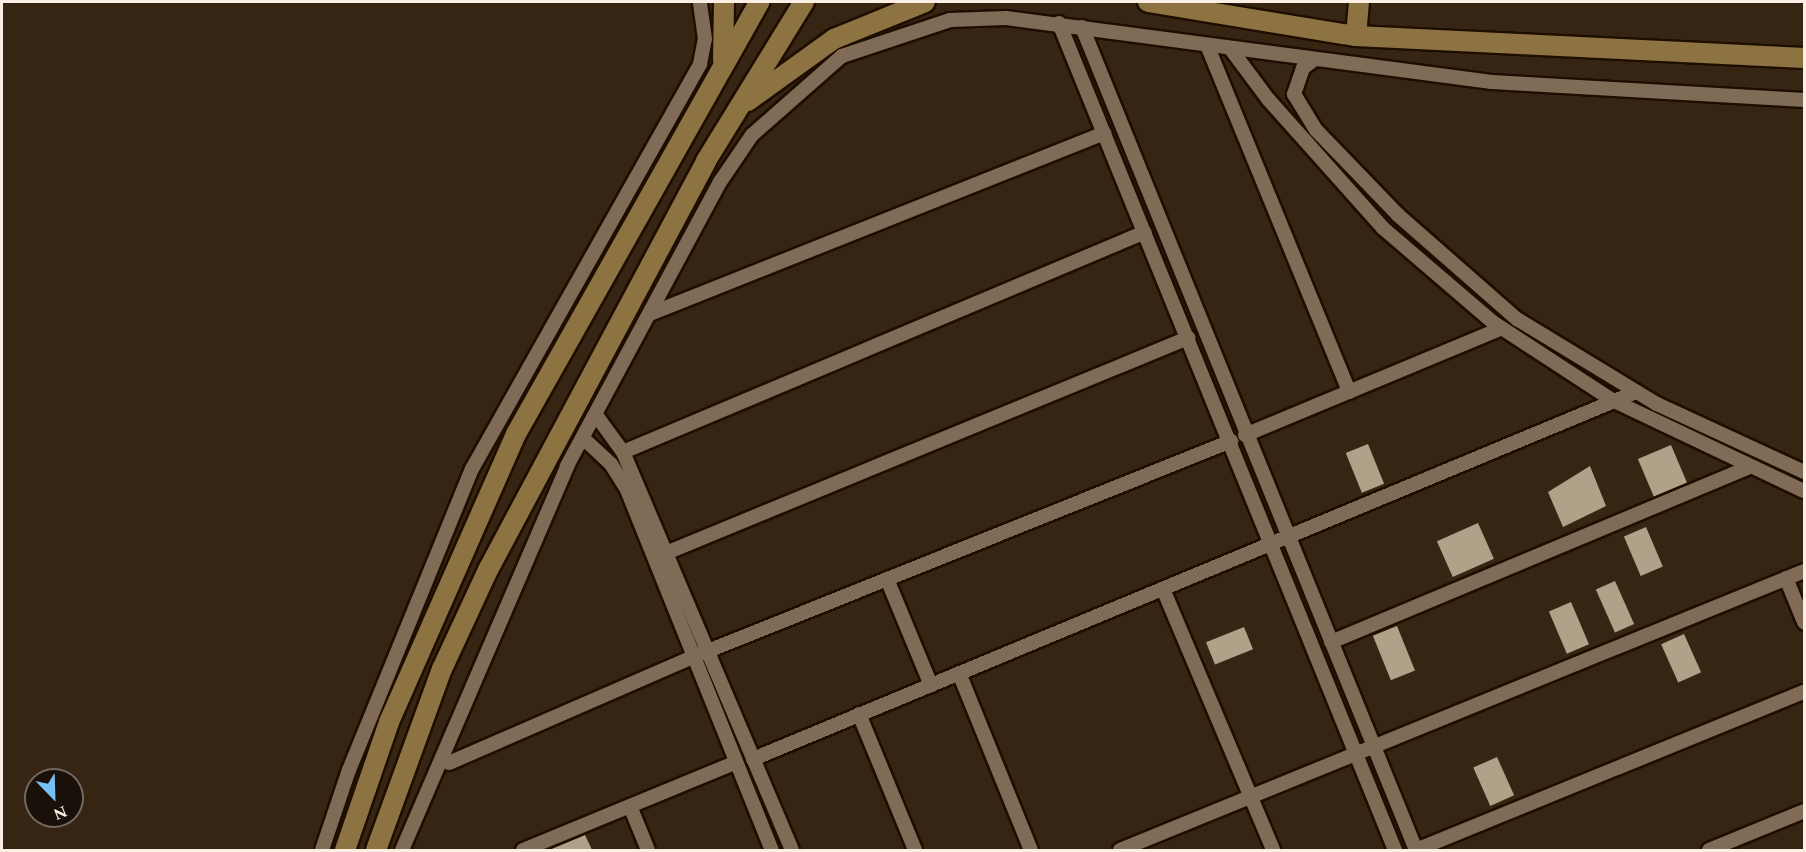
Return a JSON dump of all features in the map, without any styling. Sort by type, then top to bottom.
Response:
[{"type":"main road","points":[[723,65],[724,2]]},
{"type":"main road","points":[[345,850],[389,722],[516,434],[759,2]]},
{"type":"main road","points":[[376,850],[438,680],[488,570],[739,108],[804,2]]},
{"type":"main road","points":[[739,108],[834,39],[925,2]]},
{"type":"main road","points":[[1149,2],[1356,36],[1804,58]]},
{"type":"main road","points":[[1356,36],[1359,2]]},
{"type":"street","points":[[322,850],[349,770],[472,469],[700,64],[705,39],[700,2]]},
{"type":"street","points":[[402,850],[467,692],[583,438],[720,182],[752,135],[842,56],[950,20],[1059,23],[1207,45],[1492,82],[1804,100]]},
{"type":"street","points":[[1059,23],[1231,441],[1395,850]]},
{"type":"street","points":[[1082,27],[1245,435],[1416,850],[1804,692]]},
{"type":"street","points":[[1207,45],[1349,392]]},
{"type":"street","points":[[1230,48],[1268,99],[1383,228],[1502,328],[1612,400],[1747,468],[1804,491]]},
{"type":"street","points":[[1315,59],[1303,68],[1294,94],[1316,130],[1398,215],[1517,319],[1636,392],[1804,472]]},
{"type":"street","points":[[650,314],[1104,133]]},
{"type":"street","points":[[623,452],[1145,232]]},
{"type":"street","points":[[1245,435],[1502,328]]},
{"type":"street","points":[[666,553],[1188,338]]},
{"type":"street","points":[[753,759],[1288,538],[1612,400],[1636,392]]},
{"type":"street","points":[[596,416],[623,452],[792,850]]},
{"type":"street","points":[[583,438],[611,464],[627,490],[772,850]]},
{"type":"street","points":[[449,763],[693,657],[1231,441]]},
{"type":"street","points":[[1331,642],[1747,468]]},
{"type":"street","points":[[1120,850],[1155,844],[1250,796],[1373,744],[1804,571]]},
{"type":"street","points":[[1786,578],[1804,622]]},
{"type":"street","points":[[887,579],[931,685]]},
{"type":"street","points":[[1163,589],[1273,850]]},
{"type":"street","points":[[959,673],[1031,850]]},
{"type":"street","points":[[859,714],[915,850]]},
{"type":"street","points":[[526,850],[736,762]]},
{"type":"street","points":[[630,806],[648,850]]},
{"type":"street","points":[[1709,850],[1804,811]]},
{"type":"building","points":[[1368,444],[1384,484],[1362,493],[1346,453]]},
{"type":"building","points":[[1671,445],[1687,483],[1654,497],[1638,459]]},
{"type":"building","points":[[1590,466],[1606,506],[1563,527],[1548,492]]},
{"type":"building","points":[[1478,523],[1494,559],[1453,577],[1437,541]]},
{"type":"building","points":[[1646,527],[1663,567],[1641,576],[1624,536]]},
{"type":"building","points":[[1615,581],[1634,624],[1615,632],[1596,590]]},
{"type":"building","points":[[1571,602],[1589,644],[1567,654],[1549,611]]},
{"type":"building","points":[[1397,626],[1415,671],[1391,680],[1373,636]]},
{"type":"building","points":[[1244,627],[1253,649],[1215,665],[1206,642]]},
{"type":"building","points":[[1684,634],[1701,672],[1678,683],[1661,644]]},
{"type":"building","points":[[1497,757],[1514,795],[1490,806],[1473,768]]},
{"type":"building","points":[[585,835],[592,850],[549,850]]}]
